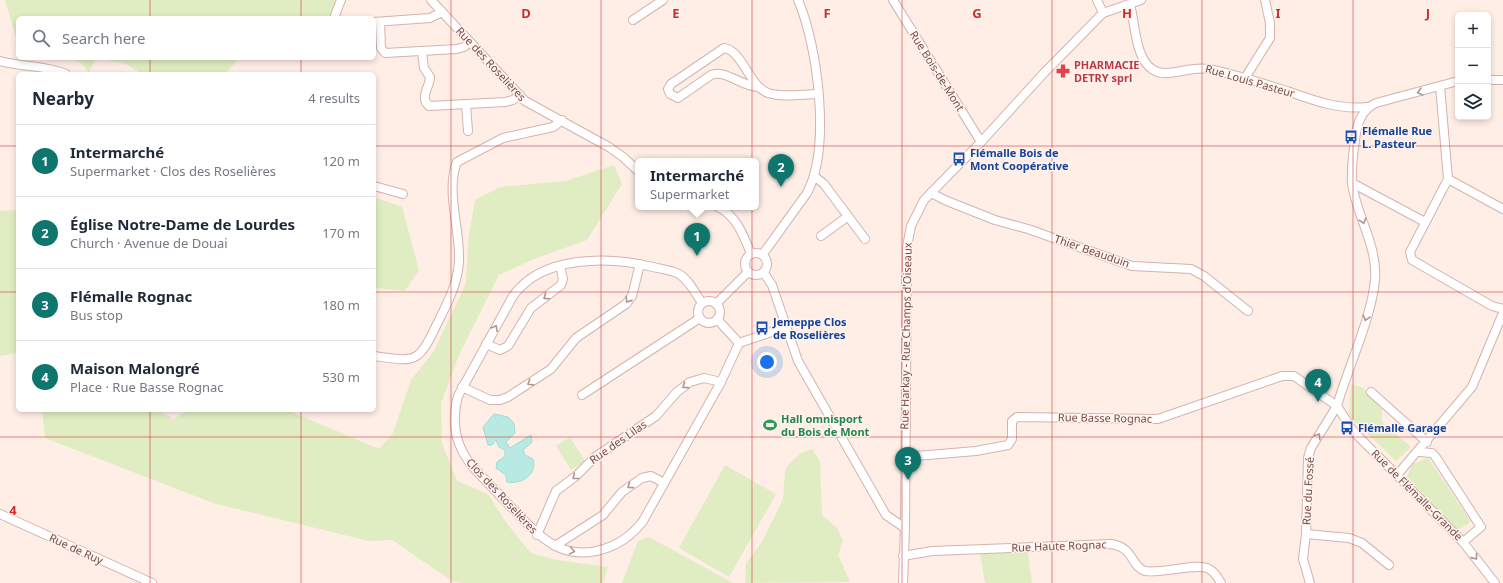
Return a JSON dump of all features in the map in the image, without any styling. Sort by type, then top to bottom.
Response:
[{"type":"street","points":[[335,16],[341,0]]},
{"type":"street","name":"Rue des Roselières","points":[[431,0],[529,104],[562,120],[609,147],[635,168]]},
{"type":"street","points":[[633,20],[663,0]]},
{"type":"street","points":[[763,254],[806,193],[814,176],[819,133],[818,94],[811,42],[798,0]]},
{"type":"street","points":[[1097,0],[1103,13]]},
{"type":"street","name":"Rue Harkay - Rue Champs d'Oiseaux","points":[[902,583],[905,528],[904,457],[908,240],[916,213],[931,193],[981,142],[1044,73],[1103,13],[1141,0]]},
{"type":"street","points":[[1245,78],[1270,38],[1270,23],[1264,0]]},
{"type":"street","name":"Rue Bois-de-Mont","points":[[897,1],[981,142]]},
{"type":"street","name":"Rue Louis Pasteur","points":[[1130,4],[1140,52],[1144,61],[1154,71],[1165,73],[1199,67],[1245,78],[1324,103],[1350,109],[1367,107]]},
{"type":"street","points":[[442,12],[430,18],[377,22],[381,48],[385,53],[422,52],[457,49],[464,47],[470,42]]},
{"type":"street","points":[[758,88],[734,53],[724,48],[671,84],[668,89],[673,96],[680,97],[711,76],[717,74],[750,87],[758,88],[768,93],[781,96],[818,94]]},
{"type":"street","points":[[422,52],[424,68],[430,77],[425,92],[427,105],[432,107],[505,102],[514,100],[520,95]]},
{"type":"street","points":[[0,61],[14,65],[53,68],[62,72]]},
{"type":"street","points":[[1491,80],[1503,80]]},
{"type":"street","points":[[1337,406],[1347,372],[1367,316],[1375,280],[1372,254],[1352,183],[1352,159],[1357,126],[1367,107],[1376,103],[1455,82]]},
{"type":"street","points":[[1440,86],[1448,179],[1410,252],[1412,260],[1492,306],[1503,309]]},
{"type":"street","points":[[466,104],[468,131]]},
{"type":"street","points":[[376,356],[402,360],[413,359],[426,348],[454,291],[460,256],[452,174],[457,162],[503,138],[553,127],[562,120]]},
{"type":"street","points":[[814,176],[824,184],[865,239]]},
{"type":"street","points":[[1448,179],[1503,209]]},
{"type":"street","points":[[1352,183],[1425,222]]},
{"type":"street","points":[[376,187],[403,194]]},
{"type":"street","name":"Thier Beauduin","points":[[931,193],[995,220],[1028,229],[1132,266],[1191,269],[1204,276],[1248,311]]},
{"type":"street","points":[[724,210],[739,226],[751,254]]},
{"type":"street","points":[[821,236],[847,216]]},
{"type":"street","points":[[757,252],[763,254],[767,260],[768,267],[764,273],[759,276],[748,272],[745,262],[751,254],[757,252]]},
{"type":"street","name":"Clos des Roselières","points":[[702,303],[681,275],[640,264],[599,261],[560,266],[539,273],[520,287],[462,387],[456,403],[454,423],[456,437],[463,454],[473,467],[537,535],[556,546],[575,552],[590,552],[606,549],[618,544],[640,525],[721,382],[739,343]]},
{"type":"street","points":[[462,387],[486,398],[500,400],[548,371],[556,365],[576,338],[620,309],[628,302],[633,292],[640,264]]},
{"type":"street","points":[[486,344],[500,350],[508,346],[531,308],[561,285],[563,279],[560,266]]},
{"type":"street","points":[[716,304],[748,272]]},
{"type":"street","points":[[764,273],[772,284],[798,361],[886,515],[905,528]]},
{"type":"street","points":[[711,301],[716,304],[720,313],[717,319],[708,322],[700,318],[699,308],[702,303],[711,301]]},
{"type":"street","points":[[1397,475],[1419,452],[1472,387],[1503,313]]},
{"type":"street","points":[[582,395],[700,318]]},
{"type":"street","points":[[717,319],[739,343],[786,327]]},
{"type":"street","name":"Rue Basse Rognac","points":[[904,457],[976,451],[1008,445],[1012,439],[1012,421],[1017,417],[1158,419],[1282,376],[1294,376],[1337,406]]},
{"type":"street","name":"Rue des Lilas","points":[[537,535],[556,492],[580,472],[594,457],[656,416],[676,392],[690,382],[704,378],[721,382]]},
{"type":"street","points":[[1371,392],[1427,442]]},
{"type":"street","name":"Rue de Flémalle-Grande","points":[[1337,406],[1353,431],[1463,542],[1495,583]]},
{"type":"street","name":"Rue du Fossé","points":[[1310,583],[1303,559],[1306,534],[1308,458],[1310,448],[1337,406]]},
{"type":"street","points":[[1419,452],[1432,453],[1435,456],[1481,527],[1463,542]]},
{"type":"street","points":[[556,546],[603,515],[623,492],[642,478],[651,476],[664,483]]},
{"type":"street","name":"Rue de Ruy","points":[[0,514],[152,583]]},
{"type":"street","points":[[1306,534],[1349,538],[1362,543],[1388,565]]},
{"type":"street","name":"Rue Haute Rognac","points":[[903,556],[926,551],[1110,544],[1118,545],[1127,551],[1137,566],[1145,570],[1171,570],[1205,567],[1214,572],[1221,583]]},
{"type":"green space","points":[[5,0],[336,0],[330,16],[16,16],[16,37]]},
{"type":"green space","points":[[74,60],[95,60],[89,72],[81,63]]},
{"type":"green space","points":[[107,60],[237,60],[227,72],[139,72],[126,64]]},
{"type":"green space","points":[[614,165],[622,184],[587,240],[534,259],[499,275],[459,355],[441,403],[442,443],[457,481],[488,494],[508,525],[531,553],[557,560],[608,567],[603,583],[461,583],[452,581],[392,540],[369,541],[213,503],[45,438],[42,412],[161,412],[174,419],[184,412],[292,412],[379,449],[393,433],[411,380],[434,351],[466,283],[468,241],[475,200],[500,187],[566,181]]},
{"type":"green space","points":[[376,198],[402,207],[419,270],[405,291],[376,288]]},
{"type":"green space","points":[[16,210],[16,353],[0,356],[0,211]]},
{"type":"green space","points":[[1351,384],[1363,388],[1382,407],[1382,422],[1411,447],[1396,461],[1349,416]]},
{"type":"green space","points":[[570,437],[585,461],[571,470],[556,446]]},
{"type":"green space","points":[[812,449],[820,461],[822,515],[837,528],[843,541],[838,555],[850,582],[745,583],[746,563],[762,542],[783,499],[785,471],[788,465],[800,454]]},
{"type":"green space","points":[[1428,458],[1471,522],[1458,530],[1407,477],[1412,464]]},
{"type":"green space","points":[[725,465],[776,494],[729,577],[679,548]]},
{"type":"green space","points":[[649,537],[733,583],[622,583],[638,541]]},
{"type":"green space","points":[[1028,552],[1032,583],[985,583],[980,554]]},
{"type":"water","points":[[494,414],[508,417],[514,423],[515,433],[506,442],[510,448],[531,435],[532,442],[523,450],[525,455],[533,459],[534,465],[533,470],[527,478],[512,483],[507,482],[506,475],[496,468],[497,462],[505,456],[505,450],[499,447],[496,440],[492,445],[488,445],[483,427]]},
{"type":"place","name":"PHARMACIE DETRY sprl","points":[[1063,71]]},
{"type":"place","name":"Flémalle Rue L. Pasteur","points":[[1351,137]]},
{"type":"place","name":"Flémalle Bois de Mont Coopérative","points":[[959,159]]},
{"type":"place","name":"Église Notre-Dame de Lourdes","points":[[781,187]]},
{"type":"place","name":"Intermarché","points":[[697,256]]},
{"type":"place","name":"Jemeppe Clos de Roselières","points":[[762,328]]},
{"type":"place","name":"Maison Malongré","points":[[1318,402]]},
{"type":"place","name":"Hall omnisport du Bois de Mont","points":[[770,425]]},
{"type":"place","name":"Flémalle Garage","points":[[1347,428]]},
{"type":"place","name":"Flémalle Rognac","points":[[908,480]]}]
